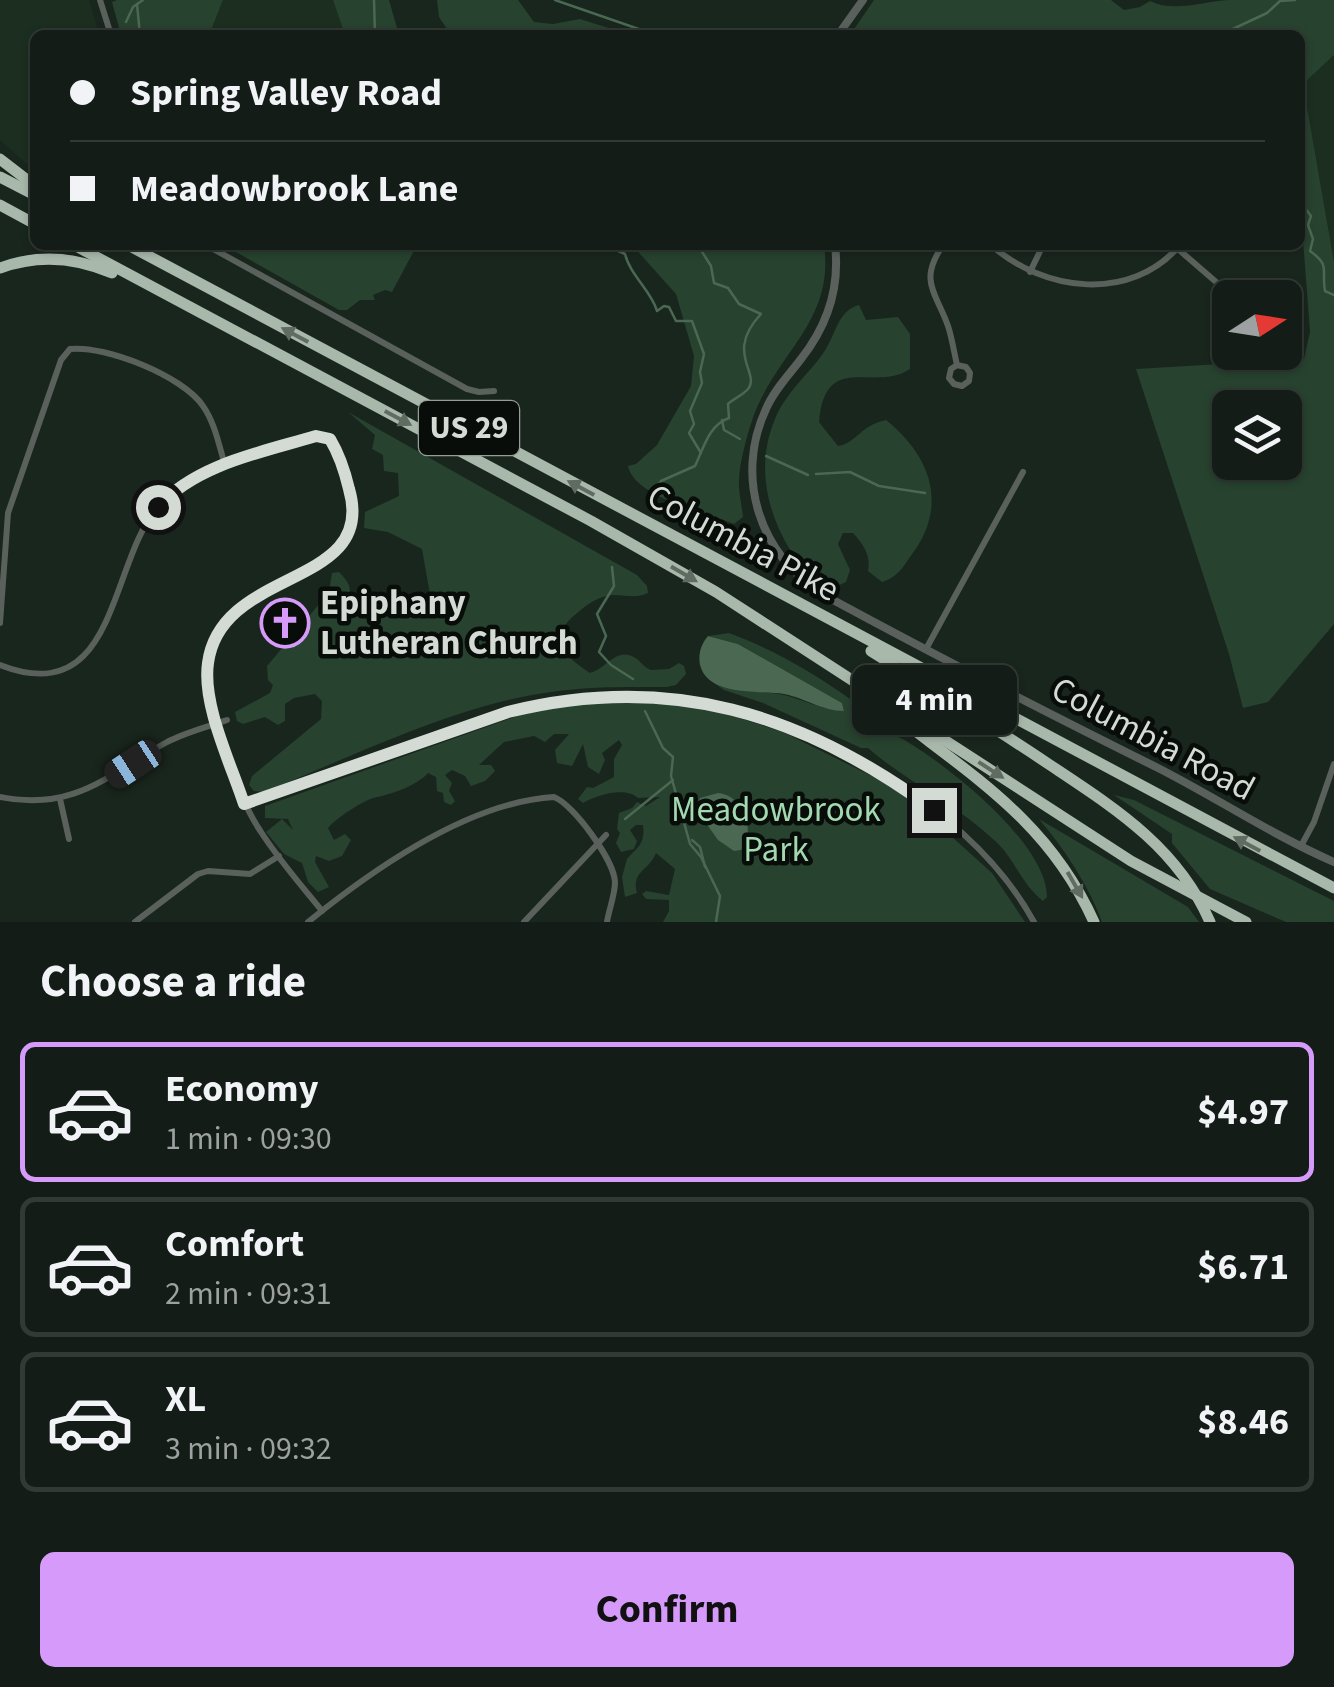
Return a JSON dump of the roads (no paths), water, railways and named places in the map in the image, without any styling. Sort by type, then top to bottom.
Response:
[{"type":"highway","points":[[0,159],[30,182]]},
{"type":"highway","points":[[0,177],[30,193]]},
{"type":"highway","points":[[0,205],[30,221]]},
{"type":"highway","name":"Columbia Pike","points":[[83,250],[591,521],[716,592],[1131,861],[1246,922]]},
{"type":"highway","name":"Columbia Pike","points":[[137,250],[1334,888]]},
{"type":"highway","points":[[0,268],[44,258],[81,262],[189,306]]},
{"type":"highway","points":[[790,600],[1131,820],[1163,850],[1192,886],[1210,922]]},
{"type":"highway","points":[[822,658],[1030,824],[1060,860],[1094,922]]},
{"type":"street","points":[[100,0],[109,30]]},
{"type":"street","points":[[842,30],[863,0]]},
{"type":"street","points":[[215,250],[466,389],[494,390]]},
{"type":"street","name":"Columbia Road","points":[[835,250],[836,279],[826,319],[811,346],[774,394],[760,423],[752,469],[755,501],[776,551],[801,580],[926,650],[1334,862]]},
{"type":"street","points":[[940,250],[933,261],[930,280],[957,365]]},
{"type":"street","points":[[998,250],[1030,272],[1074,284],[1106,284],[1147,272],[1175,250]]},
{"type":"street","points":[[1030,272],[1040,250]]},
{"type":"street","points":[[1182,250],[1214,280]]},
{"type":"street","points":[[0,623],[1,557],[11,499],[61,360],[70,348],[126,359],[184,388],[204,407],[225,466]]},
{"type":"street","points":[[0,665],[47,674],[83,657],[104,629],[136,544],[151,516],[184,483],[225,466],[326,436],[336,451],[352,497],[349,534],[326,560],[248,600],[222,626],[212,646],[207,673],[218,723],[244,804],[278,856],[322,911]]},
{"type":"street","points":[[926,650],[1023,472]]},
{"type":"street","points":[[244,804],[518,709],[602,696],[685,699],[781,723],[880,773],[934,810],[982,854],[1014,888],[1034,922]]},
{"type":"street","points":[[0,797],[23,801],[60,799],[104,782],[181,736],[227,720]]},
{"type":"street","points":[[1301,846],[1314,822],[1334,764]]},
{"type":"street","points":[[308,922],[371,873],[427,840],[482,816],[532,801],[560,798],[611,867],[615,882],[607,922]]},
{"type":"street","points":[[60,799],[68,840]]},
{"type":"street","points":[[524,922],[606,835]]},
{"type":"street","points":[[135,922],[198,874],[250,874],[278,856]]},
{"type":"waterway","points":[[126,22],[133,7],[143,0]]},
{"type":"waterway","points":[[374,0],[375,30]]},
{"type":"waterway","points":[[555,0],[642,30]]},
{"type":"waterway","points":[[1231,30],[1267,13],[1280,1],[1295,0]]},
{"type":"waterway","points":[[137,4],[140,30]]},
{"type":"waterway","points":[[1305,208],[1311,216],[1310,251],[1323,264],[1325,291],[1334,295]]},
{"type":"waterway","points":[[616,250],[625,254],[657,311],[669,307],[676,321],[692,321],[704,354],[702,383],[690,411],[694,424],[689,433],[701,453]]},
{"type":"waterway","points":[[647,500],[661,481],[695,466],[712,431],[729,418],[728,404],[751,383],[745,340],[761,314],[739,304],[728,288],[714,283],[711,266],[701,250]]},
{"type":"waterway","points":[[722,420],[724,430],[740,439]]},
{"type":"waterway","points":[[766,456],[808,475]]},
{"type":"waterway","points":[[816,474],[850,472],[879,486],[925,493]]},
{"type":"waterway","points":[[612,567],[614,586],[597,614],[606,636],[599,652],[633,679]]},
{"type":"waterway","points":[[645,711],[663,748],[673,757],[671,776],[690,844],[701,857],[720,896],[716,922]]},
{"type":"waterway","points":[[625,819],[673,780]]},
{"type":"waterway","points":[[692,840],[700,847],[705,867]]},
{"type":"place","name":"Epiphany Lutheran Church","points":[[285,623]]},
{"type":"park label","name":"Meadowbrook Park","points":[[776,830]]}]
